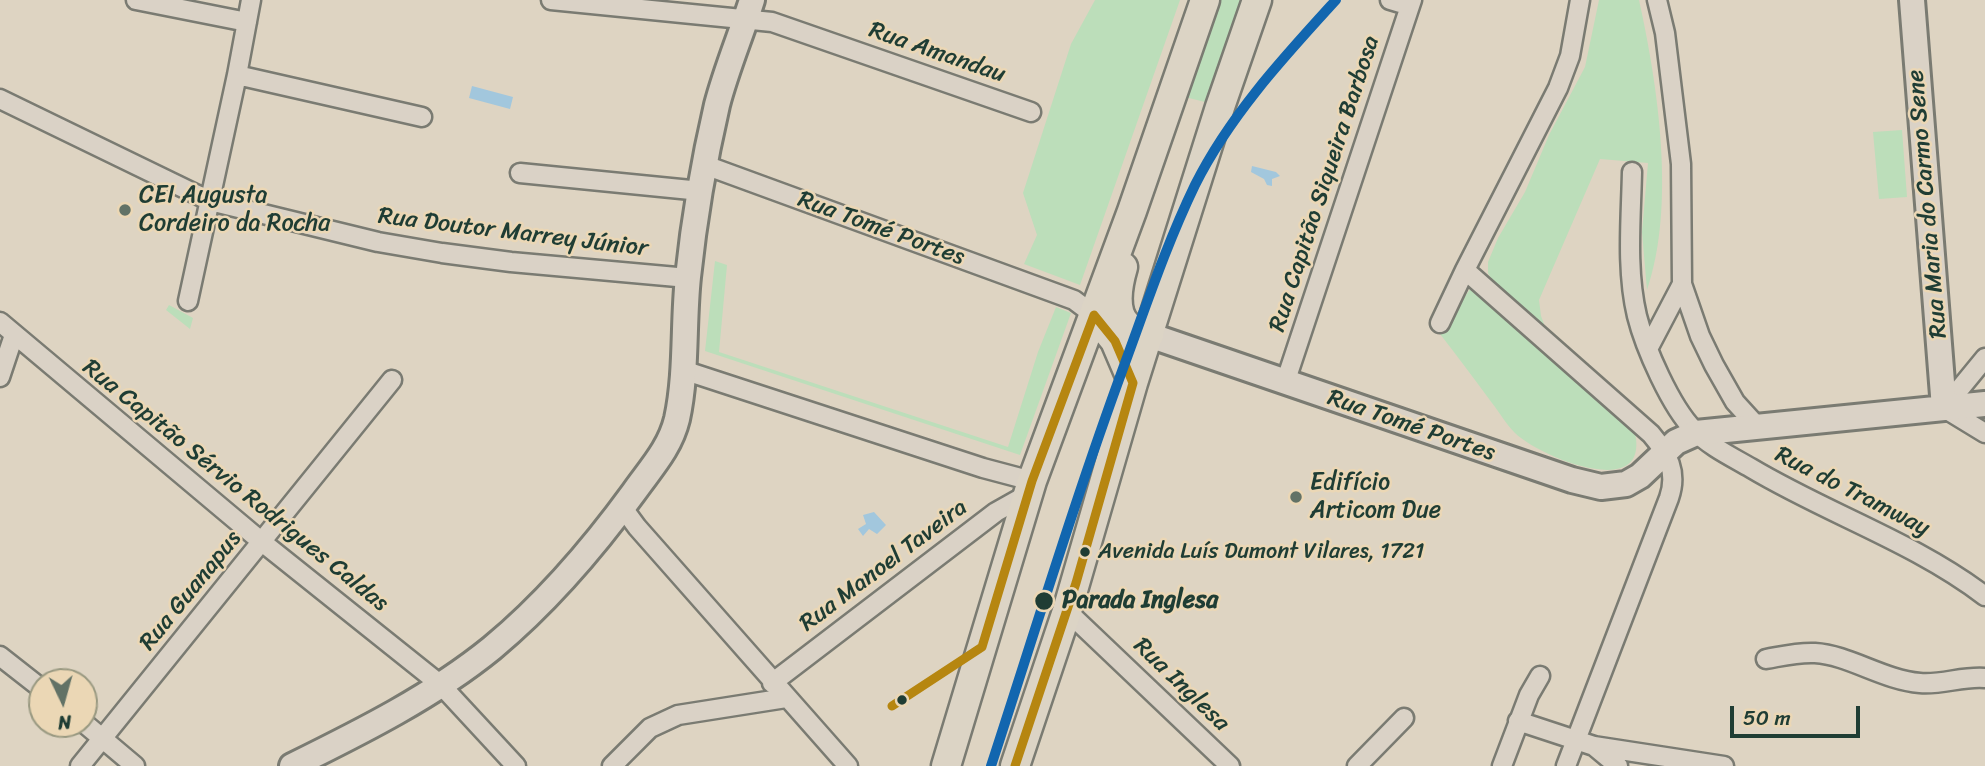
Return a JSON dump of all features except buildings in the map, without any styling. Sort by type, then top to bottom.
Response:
[{"type":"main road","points":[[946,766],[1030,488],[1132,211],[1205,0]]},
{"type":"main road","points":[[1015,766],[1067,611],[1133,383],[1256,0]]},
{"type":"main road","name":"Rua Maria do Carmo Sene","points":[[1912,0],[1944,408]]},
{"type":"main road","points":[[292,766],[343,741],[441,685],[493,647],[546,597],[623,508],[662,454],[671,439],[677,418],[683,370],[688,278],[705,164],[718,103],[749,9]]},
{"type":"main road","points":[[1132,211],[1136,228],[1119,279],[1118,301],[1121,319],[1130,327],[1149,335]]},
{"type":"main road","points":[[1094,315],[1115,341],[1133,383]]},
{"type":"main road","name":"Rua Tomé Portes","points":[[1149,335],[1572,480],[1601,487],[1626,484],[1640,476],[1665,450],[1696,433]]},
{"type":"main road","points":[[1696,433],[1985,404]]},
{"type":"street","points":[[136,0],[247,22]]},
{"type":"street","points":[[188,301],[251,0]]},
{"type":"street","name":"Rua Amandau","points":[[551,0],[749,9],[772,22],[1031,112]]},
{"type":"street","points":[[1390,0],[1411,3]]},
{"type":"street","points":[[1440,323],[1558,88],[1570,56],[1580,0]]},
{"type":"street","points":[[1657,0],[1665,33],[1681,163],[1682,284],[1714,365],[1735,402],[1756,425]]},
{"type":"street","name":"Rua Capitão Siqueira Barbosa","points":[[1285,383],[1411,3]]},
{"type":"street","points":[[237,75],[422,117]]},
{"type":"street","name":"Rua Doutor Marrey Júnior","points":[[0,99],[210,201],[378,242],[442,253],[688,278]]},
{"type":"street","name":"Rua Tomé Portes","points":[[705,164],[1074,300],[1094,315]]},
{"type":"street","points":[[1632,172],[1632,267],[1637,316],[1678,410],[1696,433]]},
{"type":"street","points":[[520,173],[701,191]]},
{"type":"street","points":[[1465,270],[1651,434],[1665,450],[1673,472],[1674,484],[1566,766]]},
{"type":"street","points":[[1649,347],[1682,284]]},
{"type":"street","name":"Rua Capitão Sérvio Rodrigues Caldas","points":[[0,323],[262,542],[441,685],[516,766]]},
{"type":"street","points":[[0,377],[15,335]]},
{"type":"street","points":[[1985,358],[1944,408],[1985,433]]},
{"type":"street","points":[[683,370],[983,468],[1030,488]]},
{"type":"street","name":"Rua Guanapus","points":[[80,766],[392,380]]},
{"type":"street","name":"Rua do Tramway","points":[[1696,433],[1786,489],[1921,554],[1985,596]]},
{"type":"street","name":"Rua Manoel Taveira","points":[[772,682],[1030,488]]},
{"type":"street","points":[[623,508],[848,766]]},
{"type":"street","name":"Rua Inglesa","points":[[1067,611],[1230,766]]},
{"type":"street","points":[[1766,659],[1792,653],[1818,653],[1883,676],[1920,683],[1985,678]]},
{"type":"street","points":[[0,656],[28,678]]},
{"type":"street","points":[[1502,766],[1529,695],[1541,676]]},
{"type":"street","points":[[612,766],[650,728],[678,715],[786,698]]},
{"type":"street","points":[[1357,766],[1404,718]]},
{"type":"street","points":[[1518,721],[1594,746],[1724,766]]},
{"type":"street","points":[[98,734],[135,766]]},
{"type":"street","points":[[1594,746],[1618,766]]},
{"type":"green space","points":[[1095,0],[1180,0],[1080,285],[1024,264],[1037,235],[1023,193],[1071,44]]},
{"type":"green space","points":[[1217,0],[1243,0],[1209,103],[1185,97]]},
{"type":"green space","points":[[1599,0],[1639,0],[1658,107],[1661,145],[1661,221],[1656,257],[1647,290],[1642,232],[1648,163],[1600,159],[1539,300],[1544,324],[1542,325],[1494,284],[1488,273],[1488,262],[1585,67]]},
{"type":"green space","points":[[1902,130],[1907,197],[1879,199],[1873,132]]},
{"type":"green space","points":[[715,261],[727,265],[719,352],[1008,447],[1038,352],[1056,307],[1071,313],[1020,455],[705,351]]},
{"type":"green space","points":[[1470,289],[1635,433],[1635,454],[1626,466],[1610,470],[1567,462],[1527,442],[1512,430],[1440,334]]},
{"type":"green space","points":[[169,305],[193,318],[190,329],[166,310]]},
{"type":"water","points":[[472,86],[513,97],[510,109],[469,98]]},
{"type":"water","points":[[1252,166],[1276,172],[1280,176],[1272,179],[1272,186],[1267,185],[1264,179],[1251,172]]},
{"type":"water","points":[[874,512],[886,525],[877,534],[869,529],[863,536],[858,529],[866,524],[863,515]]},
{"type":"transit line","points":[[991,766],[1090,463],[1149,296],[1185,207],[1209,159],[1241,111],[1336,0]]},
{"type":"transit line","points":[[892,706],[982,647],[1032,481],[1094,315],[1115,341],[1133,383],[1076,583],[1015,766]]},
{"type":"place","name":"CEI Augusta Cordeiro da Rocha","points":[[125,210]]},
{"type":"place","name":"Edifício Articom Due","points":[[1296,497]]},
{"type":"place","name":"Avenida Luís Dumont Vilares, 1721","points":[[1085,552]]},
{"type":"place","name":"Parada Inglesa","points":[[1044,601]]}]
